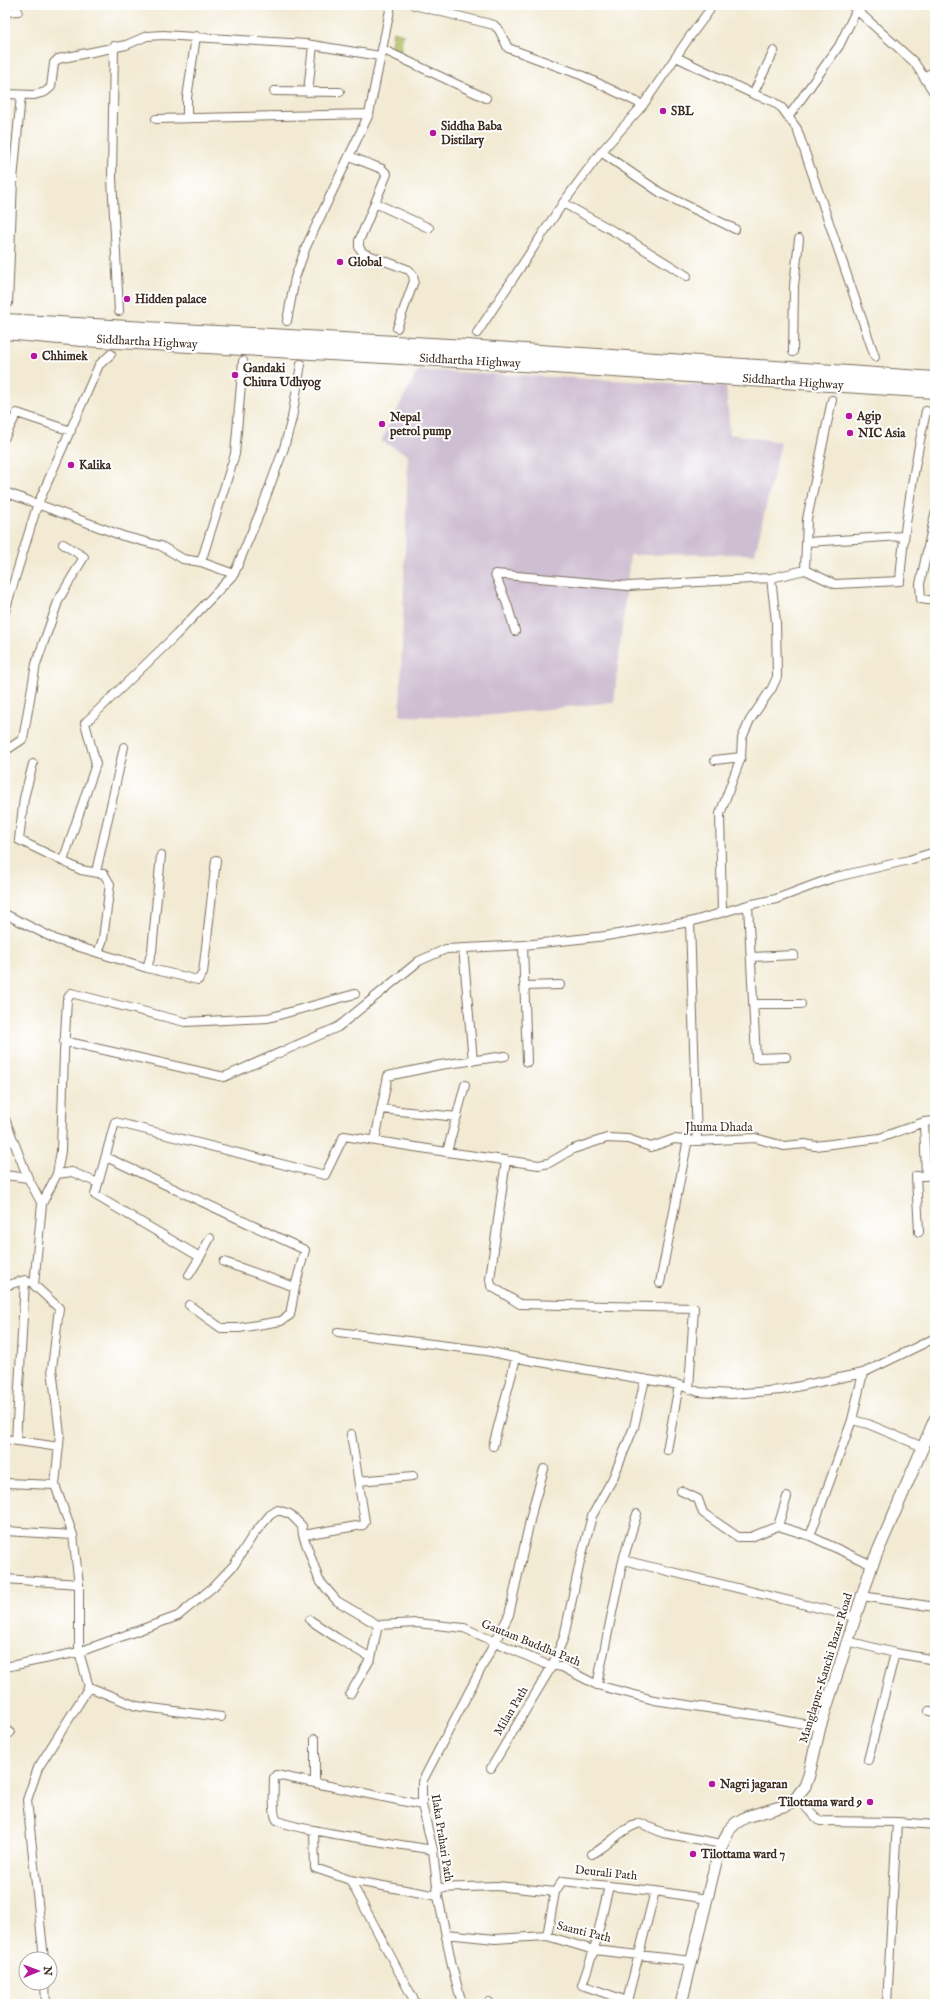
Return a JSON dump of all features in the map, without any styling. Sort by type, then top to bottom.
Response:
[{"type":"highway","name":"Siddhartha Highway","points":[[5,321],[466,347],[935,379]]},
{"type":"highway","name":"Siddhartha Highway","points":[[5,332],[82,339],[485,361],[935,391]]},
{"type":"street","points":[[286,322],[295,278],[306,247],[369,114],[391,5]]},
{"type":"street","points":[[414,5],[494,25],[499,30],[508,48],[581,75],[643,105]]},
{"type":"street","points":[[477,333],[563,203],[600,152],[643,105],[709,11],[710,5]]},
{"type":"street","points":[[851,5],[858,8],[914,62],[935,94]]},
{"type":"street","points":[[789,116],[839,46],[858,8]]},
{"type":"street","points":[[5,12],[18,11]]},
{"type":"street","points":[[5,94],[41,94],[50,90],[54,63],[58,60],[114,46],[133,43],[147,36],[196,36],[381,52],[486,98]]},
{"type":"street","points":[[187,118],[187,98],[196,36]]},
{"type":"street","points":[[308,92],[312,45]]},
{"type":"street","points":[[114,46],[112,178],[119,311]]},
{"type":"street","points":[[753,94],[774,51]]},
{"type":"street","points":[[676,57],[753,94],[772,101],[782,108],[789,116],[797,129],[875,357]]},
{"type":"street","points":[[924,78],[935,70]]},
{"type":"street","points":[[274,91],[340,92]]},
{"type":"street","points":[[8,303],[8,249],[21,95]]},
{"type":"street","points":[[156,119],[369,114]]},
{"type":"street","points":[[600,152],[661,193],[735,229]]},
{"type":"street","points":[[349,156],[382,169],[388,174],[359,241],[360,250],[363,253],[409,270],[413,275],[414,281],[397,328]]},
{"type":"street","points":[[375,203],[429,228]]},
{"type":"street","points":[[563,203],[626,238],[687,276]]},
{"type":"street","points":[[793,352],[794,286],[799,239]]},
{"type":"street","points":[[5,611],[37,506],[99,365],[111,354]]},
{"type":"street","points":[[201,562],[235,454],[243,362]]},
{"type":"street","points":[[63,861],[96,764],[85,723],[176,635],[234,574],[261,510],[284,448],[292,418],[301,364]]},
{"type":"street","points":[[805,570],[807,519],[832,400]]},
{"type":"street","points":[[515,631],[507,604],[495,574],[628,586],[771,578],[805,570],[835,584],[900,581],[903,536],[913,471],[926,411]]},
{"type":"street","points":[[5,437],[17,412],[71,431]]},
{"type":"street","points":[[5,492],[37,506],[74,516],[123,536],[161,546],[183,559],[201,562],[234,574]]},
{"type":"street","points":[[935,514],[920,584],[921,599],[935,601]]},
{"type":"street","points":[[806,542],[903,536]]},
{"type":"street","points":[[5,751],[23,739],[36,664],[59,599],[83,561],[84,557],[63,544]]},
{"type":"street","points":[[722,912],[720,814],[741,756],[742,738],[750,720],[772,688],[777,677],[776,622],[771,578]]},
{"type":"street","points":[[96,872],[124,747]]},
{"type":"street","points":[[715,760],[741,756]]},
{"type":"street","points":[[33,764],[24,798],[19,840],[81,870],[104,874],[110,884],[103,939],[98,953]]},
{"type":"street","points":[[64,1041],[224,1077],[338,1027],[419,961],[446,949],[523,945],[606,936],[690,922],[748,905],[776,900],[832,878],[909,860],[935,852]]},
{"type":"street","points":[[147,968],[152,951],[162,855]]},
{"type":"street","points":[[5,914],[57,940],[147,968],[198,980],[203,973],[216,860]]},
{"type":"street","points":[[748,905],[756,1058],[786,1057]]},
{"type":"street","points":[[690,922],[697,1141]]},
{"type":"street","points":[[523,945],[527,1062]]},
{"type":"street","points":[[462,948],[473,1061]]},
{"type":"street","points":[[751,957],[794,955]]},
{"type":"street","points":[[524,986],[560,985]]},
{"type":"street","points":[[34,1285],[42,1204],[56,1174],[61,1151],[64,1041],[67,1000],[71,993],[185,1022],[268,1018],[355,994]]},
{"type":"street","points":[[753,1004],[801,1004]]},
{"type":"street","points":[[375,1140],[388,1076],[505,1056]]},
{"type":"street","points":[[447,1152],[465,1085]]},
{"type":"street","points":[[381,1109],[457,1117]]},
{"type":"street","points":[[5,1119],[28,1178],[42,1204]]},
{"type":"street","name":"Jhuma Dhada","points":[[106,1157],[115,1122],[325,1175],[344,1136],[539,1165],[549,1163],[573,1149],[607,1138],[628,1139],[651,1146],[674,1138],[688,1138],[697,1141],[755,1138],[784,1146],[805,1144],[815,1146],[880,1138],[924,1122],[935,1121]]},
{"type":"street","points":[[919,1232],[916,1176],[926,1176],[924,1122]]},
{"type":"street","points":[[660,1283],[688,1138]]},
{"type":"street","points":[[189,1304],[222,1328],[239,1328],[280,1321],[290,1315],[295,1287],[305,1250],[106,1157],[95,1195],[200,1257]]},
{"type":"street","points":[[506,1160],[490,1279],[491,1286],[520,1304],[694,1308],[690,1389]]},
{"type":"street","points":[[56,1174],[72,1172],[98,1183]]},
{"type":"street","points":[[5,1176],[28,1178]]},
{"type":"street","points":[[189,1275],[210,1238]]},
{"type":"street","points":[[224,1262],[295,1287]]},
{"type":"street","points":[[16,1441],[25,1280]]},
{"type":"street","points":[[5,1286],[25,1280],[34,1285],[59,1308],[52,1369],[60,1434],[56,1485],[74,1535],[79,1584],[79,1652],[89,1687],[38,1768],[27,1800],[43,1951]]},
{"type":"street","points":[[338,1332],[487,1351],[516,1358],[679,1385],[690,1389],[731,1394],[768,1392],[816,1384],[863,1373],[935,1338]]},
{"type":"street","points":[[493,1446],[516,1358]]},
{"type":"street","points":[[810,1536],[852,1420],[863,1373]]},
{"type":"street","name":"Milan Path","points":[[491,1768],[552,1666],[564,1637],[580,1562],[592,1516],[613,1478],[634,1427],[645,1379]]},
{"type":"street","points":[[667,1450],[679,1385]]},
{"type":"street","name":"Manglapur-Kanchi Bazar Road","points":[[681,2004],[718,1854],[729,1830],[736,1823],[746,1817],[787,1805],[796,1798],[805,1786],[820,1728],[872,1565],[935,1419]]},
{"type":"street","points":[[852,1420],[868,1424],[923,1447]]},
{"type":"street","points":[[303,1535],[363,1525],[365,1519],[351,1434]]},
{"type":"street","points":[[5,1439],[59,1447]]},
{"type":"street","name":"Ilaka Prahari Path","points":[[462,2004],[438,1892],[433,1850],[422,1805],[422,1782],[463,1707],[509,1615],[533,1507],[544,1468]]},
{"type":"street","points":[[359,1481],[413,1476]]},
{"type":"street","points":[[5,1483],[56,1485]]},
{"type":"street","points":[[681,1491],[698,1499],[703,1513],[738,1537],[751,1537],[778,1526],[810,1536],[872,1565]]},
{"type":"street","points":[[778,1526],[787,1497]]},
{"type":"street","points":[[5,1667],[79,1652],[178,1616],[213,1587],[234,1565],[253,1535],[270,1515],[278,1510],[290,1514],[302,1526],[303,1535],[319,1580],[337,1601],[378,1625],[371,1658],[350,1694]]},
{"type":"street","points":[[597,1685],[623,1560],[636,1514]]},
{"type":"street","points":[[5,1530],[74,1535]]},
{"type":"street","points":[[623,1560],[855,1617]]},
{"type":"street","points":[[5,1579],[79,1584]]},
{"type":"street","points":[[862,1596],[935,1608]]},
{"type":"street","points":[[310,1620],[371,1658]]},
{"type":"street","name":"Gautam Buddha Path","points":[[378,1625],[417,1623],[464,1628],[552,1666],[562,1667],[597,1685],[654,1700],[761,1716],[820,1728]]},
{"type":"street","points":[[847,1641],[895,1653],[935,1660]]},
{"type":"street","points":[[868,1760],[895,1653]]},
{"type":"street","points":[[89,1687],[136,1706],[221,1717]]},
{"type":"street","points":[[315,1739],[315,1782]]},
{"type":"street","points":[[422,1805],[315,1782],[276,1775],[274,1778],[276,1819],[314,1830],[433,1850]]},
{"type":"street","points":[[796,1798],[820,1821],[897,1822],[935,1825]]},
{"type":"street","points":[[887,2004],[897,1822]]},
{"type":"street","points":[[592,1854],[600,1850],[626,1827],[640,1823],[663,1832],[722,1844]]},
{"type":"street","points":[[314,1830],[315,1868],[350,1880],[438,1892],[497,1886],[555,1892],[547,1936]]},
{"type":"street","points":[[350,1880],[416,2004]]},
{"type":"street","name":"Deurali Path","points":[[555,1892],[562,1880],[707,1899]]},
{"type":"street","points":[[609,1886],[594,1950],[582,1985],[627,2001],[655,1891]]},
{"type":"street","name":"Saanti Path","points":[[446,1934],[495,1939],[547,1936],[594,1950],[692,1961]]},
{"type":"street","points":[[45,1991],[46,2004]]},
{"type":"shaded area","points":[[418,370],[726,386],[730,434],[781,442],[755,554],[630,555],[614,702],[473,717],[400,716],[408,455],[381,441]]},
{"type":"green space","points":[[393,31],[403,34],[400,52],[391,48]]},
{"type":"place","name":"SBL","points":[[663,111]]},
{"type":"place","name":"Siddha Baba Distilary","points":[[433,133]]},
{"type":"place","name":"Global","points":[[340,262]]},
{"type":"place","name":"Hidden palace","points":[[127,299]]},
{"type":"place","name":"Chhimek","points":[[34,356]]},
{"type":"place","name":"Gandaki Chiura Udhyog","points":[[235,375]]},
{"type":"place","name":"Agip","points":[[849,416]]},
{"type":"place","name":"Nepal petrol pump","points":[[382,424]]},
{"type":"place","name":"NIC Asia","points":[[850,433]]},
{"type":"place","name":"Kalika","points":[[71,465]]},
{"type":"place","name":"Nagri jagaran","points":[[712,1784]]},
{"type":"place","name":"Tilottama ward 9","points":[[870,1802]]},
{"type":"place","name":"Tilottama ward 7","points":[[693,1854]]}]
